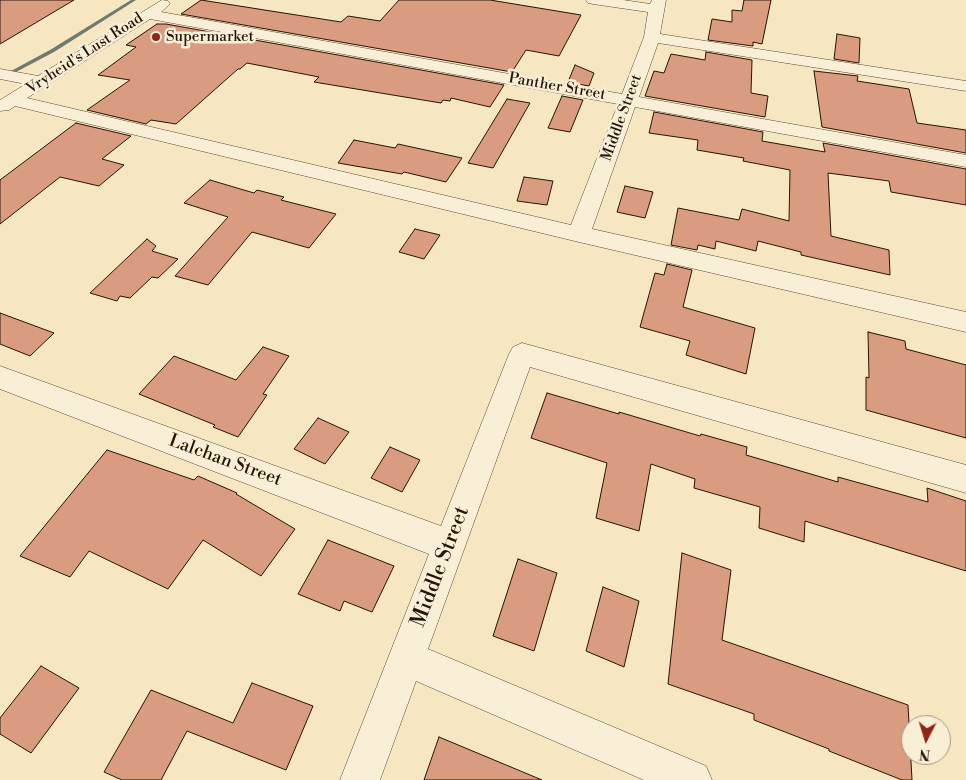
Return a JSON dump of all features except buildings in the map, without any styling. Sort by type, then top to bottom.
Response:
[{"type":"street","name":"Vryheid's Lust Road","points":[[6,104],[169,0]]},
{"type":"street","points":[[593,0],[657,4]]},
{"type":"street","name":"Middle Street","points":[[579,234],[652,37],[657,4]]},
{"type":"street","name":"Panther Street","points":[[147,14],[966,161]]},
{"type":"street","points":[[652,37],[966,86]]},
{"type":"street","points":[[0,74],[42,82]]},
{"type":"street","points":[[6,104],[966,322]]},
{"type":"street","name":"Middle Street","points":[[360,780],[522,354],[966,480]]},
{"type":"street","name":"Lalchan Street","points":[[0,377],[449,545]]},
{"type":"street","points":[[406,658],[692,780]]},
{"type":"waterway","points":[[14,71],[52,51],[134,0]]},
{"type":"place","name":"Supermarket","points":[[156,37]]}]
